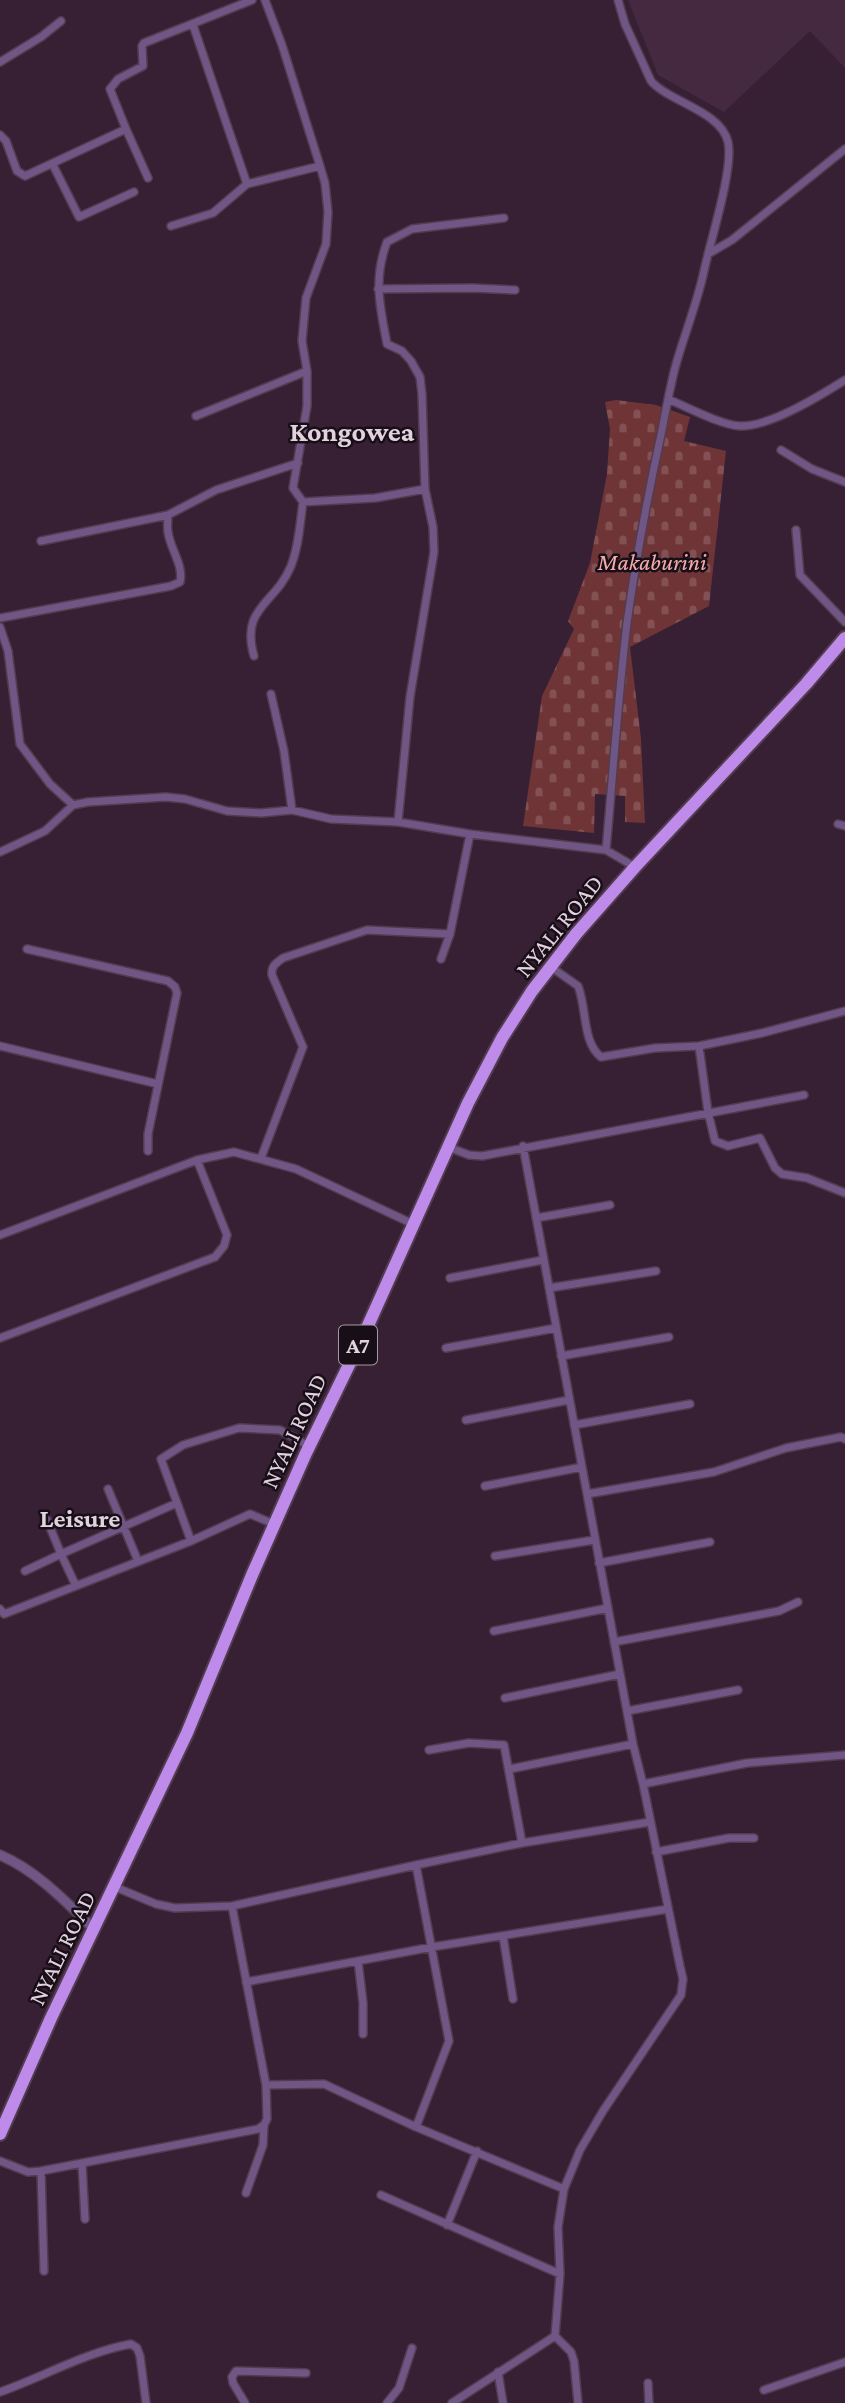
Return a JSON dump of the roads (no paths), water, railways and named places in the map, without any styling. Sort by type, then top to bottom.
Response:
[{"type":"highway","name":"NYALI ROAD","points":[[0,2134],[187,1733],[309,1446],[366,1330],[448,1147],[497,1046],[531,991],[576,934],[845,638]]},
{"type":"street","points":[[148,178],[110,94],[112,85],[144,66],[144,43],[252,0]]},
{"type":"street","points":[[254,656],[250,632],[256,612],[274,594],[291,567],[303,502],[293,488],[307,406],[307,371],[302,341],[306,298],[326,244],[328,212],[320,166],[265,0]]},
{"type":"street","points":[[606,850],[628,621],[668,399],[675,367],[699,293],[729,154],[726,135],[715,123],[686,102],[656,87],[651,81],[625,24],[618,0]]},
{"type":"street","points":[[0,62],[41,37],[61,21]]},
{"type":"street","points":[[193,25],[247,184]]},
{"type":"street","points":[[0,135],[6,141],[17,171],[29,175],[126,129]]},
{"type":"street","points":[[708,254],[732,240],[845,149]]},
{"type":"street","points":[[53,164],[79,217],[134,192]]},
{"type":"street","points":[[171,226],[213,213],[247,184],[320,166]]},
{"type":"street","points":[[398,822],[410,697],[434,552],[433,527],[425,489],[420,377],[402,351],[387,344],[378,289],[381,257],[387,243],[412,229],[504,218]]},
{"type":"street","points":[[378,289],[515,290]]},
{"type":"street","points":[[196,416],[307,371]]},
{"type":"street","points":[[668,399],[740,426],[768,420],[803,405],[845,380]]},
{"type":"street","points":[[781,450],[812,469],[845,482]]},
{"type":"street","points":[[41,541],[168,515],[216,490],[298,463]]},
{"type":"street","points":[[303,502],[375,498],[425,489]]},
{"type":"street","points":[[0,618],[171,586],[180,582],[182,577],[168,532],[168,515]]},
{"type":"street","points":[[796,530],[800,575],[845,622]]},
{"type":"street","points":[[0,627],[8,651],[20,744],[50,784],[73,805]]},
{"type":"street","points":[[271,694],[284,751],[292,810]]},
{"type":"street","points":[[0,852],[45,831],[73,805],[166,797],[185,799],[227,811],[261,813],[292,810],[331,819],[398,822],[470,834],[606,850],[635,867]]},
{"type":"street","points":[[441,959],[450,934],[470,834]]},
{"type":"street","points":[[261,1158],[303,1047],[272,975],[271,968],[274,964],[283,958],[367,930],[450,934]]},
{"type":"street","points":[[27,949],[168,981],[175,987],[177,993],[148,1134],[148,1152]]},
{"type":"street","points":[[551,967],[578,986],[590,1042],[594,1052],[601,1057],[655,1048],[699,1046],[845,1011]]},
{"type":"street","points":[[0,1046],[158,1084]]},
{"type":"street","points":[[699,1046],[715,1141],[728,1146],[760,1138],[775,1168],[782,1174],[807,1178],[845,1194]]},
{"type":"street","points":[[448,1147],[469,1155],[482,1156],[523,1146],[804,1095]]},
{"type":"street","points":[[523,1146],[626,1710],[683,1979],[681,1995],[603,2111],[580,2150],[564,2189],[558,2227],[560,2274],[555,2336],[570,2352],[574,2361],[578,2403]]},
{"type":"street","points":[[0,1235],[197,1160],[234,1152],[296,1169],[413,1224]]},
{"type":"street","points":[[0,1338],[215,1257],[224,1246],[227,1235],[197,1160]]},
{"type":"street","points":[[536,1218],[610,1205]]},
{"type":"street","points":[[450,1278],[543,1260]]},
{"type":"street","points":[[549,1288],[656,1271]]},
{"type":"street","points":[[446,1348],[556,1328]]},
{"type":"street","points":[[561,1356],[669,1337]]},
{"type":"street","points":[[466,1420],[569,1400]]},
{"type":"street","points":[[574,1425],[690,1404]]},
{"type":"street","points":[[191,1541],[161,1460],[183,1445],[239,1428],[280,1430],[309,1446]]},
{"type":"street","points":[[587,1494],[714,1472],[786,1448],[841,1437],[845,1439]]},
{"type":"street","points":[[485,1486],[582,1467]]},
{"type":"street","points":[[108,1489],[138,1561]]},
{"type":"street","points":[[25,1571],[177,1503]]},
{"type":"street","points":[[0,1609],[4,1615],[191,1541],[250,1514],[274,1524]]},
{"type":"street","points":[[47,1520],[76,1586]]},
{"type":"street","points":[[495,1556],[594,1540]]},
{"type":"street","points":[[599,1563],[710,1542]]},
{"type":"street","points":[[614,1642],[779,1611],[798,1602]]},
{"type":"street","points":[[494,1631],[608,1608]]},
{"type":"street","points":[[505,1698],[620,1674]]},
{"type":"street","points":[[626,1710],[738,1690]]},
{"type":"street","points":[[429,1750],[469,1743],[504,1745],[522,1843]]},
{"type":"street","points":[[510,1769],[633,1744]]},
{"type":"street","points":[[643,1784],[747,1763],[845,1755]]},
{"type":"street","points":[[115,1887],[156,1904],[175,1908],[232,1906],[522,1843],[650,1822]]},
{"type":"street","points":[[656,1852],[729,1838],[754,1838]]},
{"type":"street","points":[[0,1855],[38,1877],[94,1928]]},
{"type":"street","points":[[416,1865],[449,2041],[416,2127]]},
{"type":"street","points":[[0,2161],[28,2172],[41,2171],[258,2129],[264,2125],[267,2119],[266,2085],[232,1906]]},
{"type":"street","points":[[246,1982],[432,1947],[668,1909]]},
{"type":"street","points":[[503,1936],[513,1998]]},
{"type":"street","points":[[358,1961],[363,2003],[362,2034]]},
{"type":"street","points":[[266,2085],[324,2084],[416,2127],[564,2189]]},
{"type":"street","points":[[246,2193],[266,2135],[264,2125]]},
{"type":"street","points":[[447,2225],[477,2151]]},
{"type":"street","points":[[82,2163],[85,2219]]},
{"type":"street","points":[[41,2171],[44,2271]]},
{"type":"street","points":[[381,2195],[560,2274]]},
{"type":"street","points":[[452,2403],[555,2336]]},
{"type":"street","points":[[0,2392],[96,2354],[131,2344],[137,2348],[140,2356],[146,2403]]},
{"type":"street","points":[[387,2403],[398,2388],[412,2348]]},
{"type":"street","points":[[764,2389],[845,2362]]},
{"type":"street","points":[[245,2403],[233,2384],[232,2377],[236,2371],[306,2373]]},
{"type":"street","points":[[498,2372],[503,2403]]},
{"type":"street","points":[[648,2383],[649,2403]]},
{"type":"district","name":"Kongowea","points":[[352,431]]},
{"type":"district","name":"Leisure","points":[[80,1518]]},
{"type":"park label","name":"Makaburini","points":[[652,562]]}]
